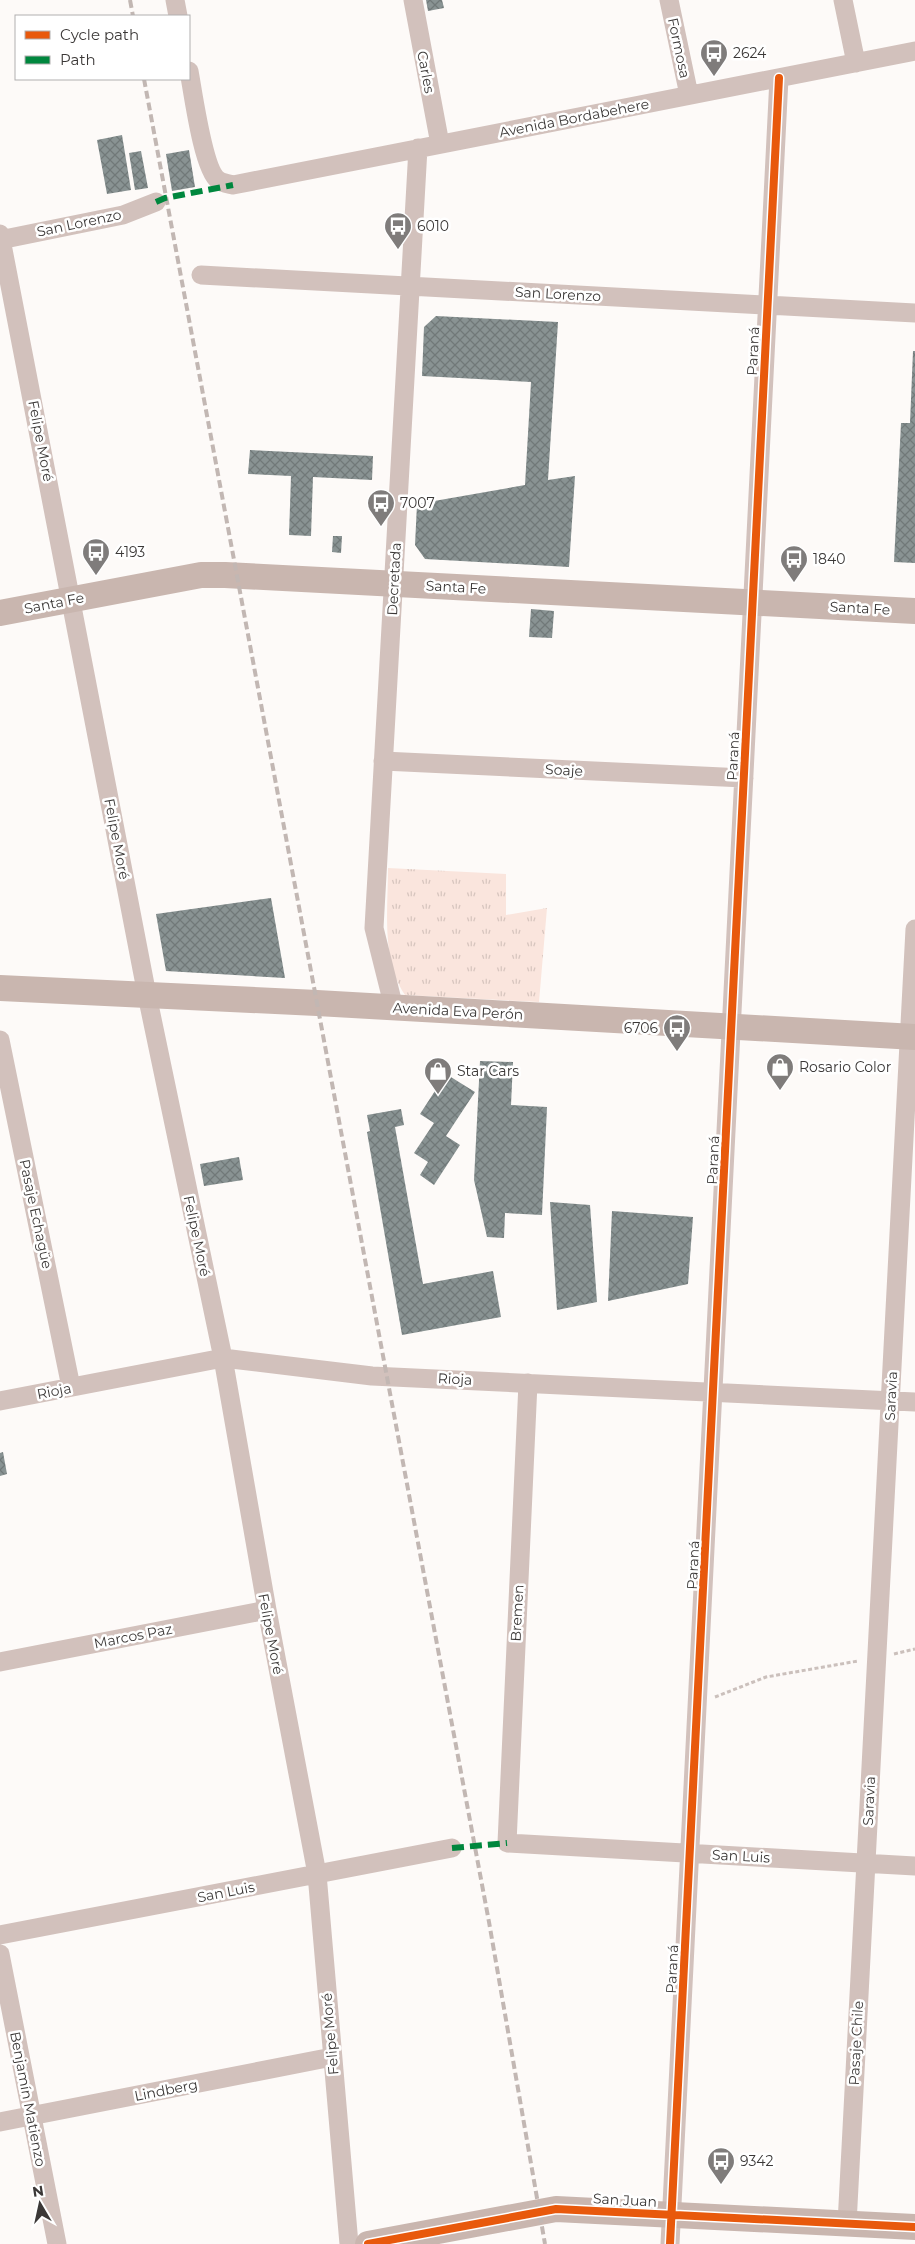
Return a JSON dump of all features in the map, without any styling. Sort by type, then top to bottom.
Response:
[{"type":"main road","name":"Santa Fe","points":[[0,613],[202,575],[393,583],[915,611]]},
{"type":"main road","name":"Avenida Eva Perón","points":[[0,988],[912,1037]]},
{"type":"main road","name":"San Juan","points":[[368,2244],[556,2209],[915,2227]]},
{"type":"street","points":[[175,0],[178,15]]},
{"type":"street","name":"Carles","points":[[413,0],[440,144]]},
{"type":"street","name":"Formosa","points":[[669,0],[689,96]]},
{"type":"street","points":[[843,0],[856,63]]},
{"type":"street","name":"Avenida Bordabehere","points":[[190,76],[210,169],[218,180],[233,185],[915,51]]},
{"type":"street","name":"Paraná","points":[[670,2244],[779,78]]},
{"type":"street","name":"Decretada","points":[[394,1008],[374,928],[418,148]]},
{"type":"street","name":"San Lorenzo","points":[[0,238],[122,215],[156,202]]},
{"type":"street","name":"Felipe Moré","points":[[0,238],[72,600],[147,995],[223,1358],[267,1610],[317,1874],[349,2244]]},
{"type":"street","name":"San Lorenzo","points":[[201,275],[915,313]]},
{"type":"street","name":"Soaje","points":[[383,761],[744,778]]},
{"type":"street","name":"Saravia","points":[[866,1863],[890,1400],[912,1037],[915,929]]},
{"type":"street","name":"Pasaje Echagüe","points":[[0,1040],[71,1388]]},
{"type":"street","name":"Rioja","points":[[0,1401],[223,1358],[372,1376],[915,1402]]},
{"type":"street","name":"Bremen","points":[[506,1843],[528,1383]]},
{"type":"street","name":"Marcos Paz","points":[[0,1662],[267,1610]]},
{"type":"street","name":"San Luis","points":[[506,1843],[915,1866]]},
{"type":"street","name":"San Luis","points":[[0,1935],[452,1848]]},
{"type":"street","name":"Pasaje Chile","points":[[847,2224],[866,1863]]},
{"type":"street","name":"Benjamín Matienzo","points":[[0,1954],[57,2244]]},
{"type":"street","name":"Lindberg","points":[[0,2122],[332,2057]]},
{"type":"path","points":[[698,1704],[766,1677],[915,1649]]},
{"type":"green space","points":[[388,868],[506,874],[506,915],[547,908],[539,1002],[405,995],[397,981],[389,950],[387,917]]},
{"type":"building","points":[[426,0],[442,0],[444,8],[428,11]]},
{"type":"building","points":[[122,135],[131,190],[107,194],[97,140]]},
{"type":"building","points":[[189,150],[195,187],[172,191],[166,154]]},
{"type":"building","points":[[141,151],[148,188],[135,190],[129,153]]},
{"type":"building","points":[[436,316],[558,322],[548,480],[575,476],[569,567],[425,559],[415,545],[417,504],[525,485],[531,382],[422,376],[424,327]]},
{"type":"building","points":[[913,351],[915,351],[915,563],[894,562],[901,423],[910,423]]},
{"type":"building","points":[[250,450],[373,456],[372,480],[313,477],[311,536],[289,535],[291,476],[248,474]]},
{"type":"building","points":[[333,536],[342,536],[341,553],[332,552]]},
{"type":"building","points":[[531,609],[554,611],[552,638],[529,637]]},
{"type":"building","points":[[271,898],[285,978],[166,971],[156,914]]},
{"type":"building","points":[[480,1061],[513,1062],[511,1105],[547,1107],[542,1215],[505,1213],[504,1238],[487,1237],[474,1180]]},
{"type":"building","points":[[446,1074],[475,1092],[446,1136],[460,1145],[434,1185],[420,1175],[428,1162],[414,1153],[434,1123],[420,1114]]},
{"type":"building","points":[[401,1109],[404,1125],[395,1127],[423,1284],[493,1271],[501,1317],[402,1335],[367,1132],[370,1131],[367,1115]]},
{"type":"building","points":[[239,1157],[243,1180],[204,1186],[200,1164]]},
{"type":"building","points":[[550,1202],[590,1205],[597,1302],[557,1310]]},
{"type":"building","points":[[612,1211],[693,1217],[688,1284],[608,1301]]},
{"type":"building","points":[[3,1452],[7,1474],[0,1476],[0,1453]]},
{"type":"railway","points":[[130,0],[133,15]]},
{"type":"railway","points":[[144,80],[489,1922],[545,2244]]},
{"type":"marked path","points":[[156,202],[165,198],[233,185]]},
{"type":"marked path","points":[[452,1848],[507,1843]]},
{"type":"cycle path","points":[[670,2244],[779,78]]},
{"type":"cycle path","points":[[368,2244],[556,2209],[915,2227]]},
{"type":"place","name":"2624","points":[[714,77]]},
{"type":"place","name":"6010","points":[[398,250]]},
{"type":"place","name":"7007","points":[[381,527]]},
{"type":"place","name":"4193","points":[[96,576]]},
{"type":"place","name":"1840","points":[[794,583]]},
{"type":"place","name":"6706","points":[[677,1052]]},
{"type":"place","name":"Rosario Color","points":[[780,1091]]},
{"type":"place","name":"Star Cars","points":[[438,1095]]},
{"type":"place","name":"9342","points":[[721,2185]]}]
